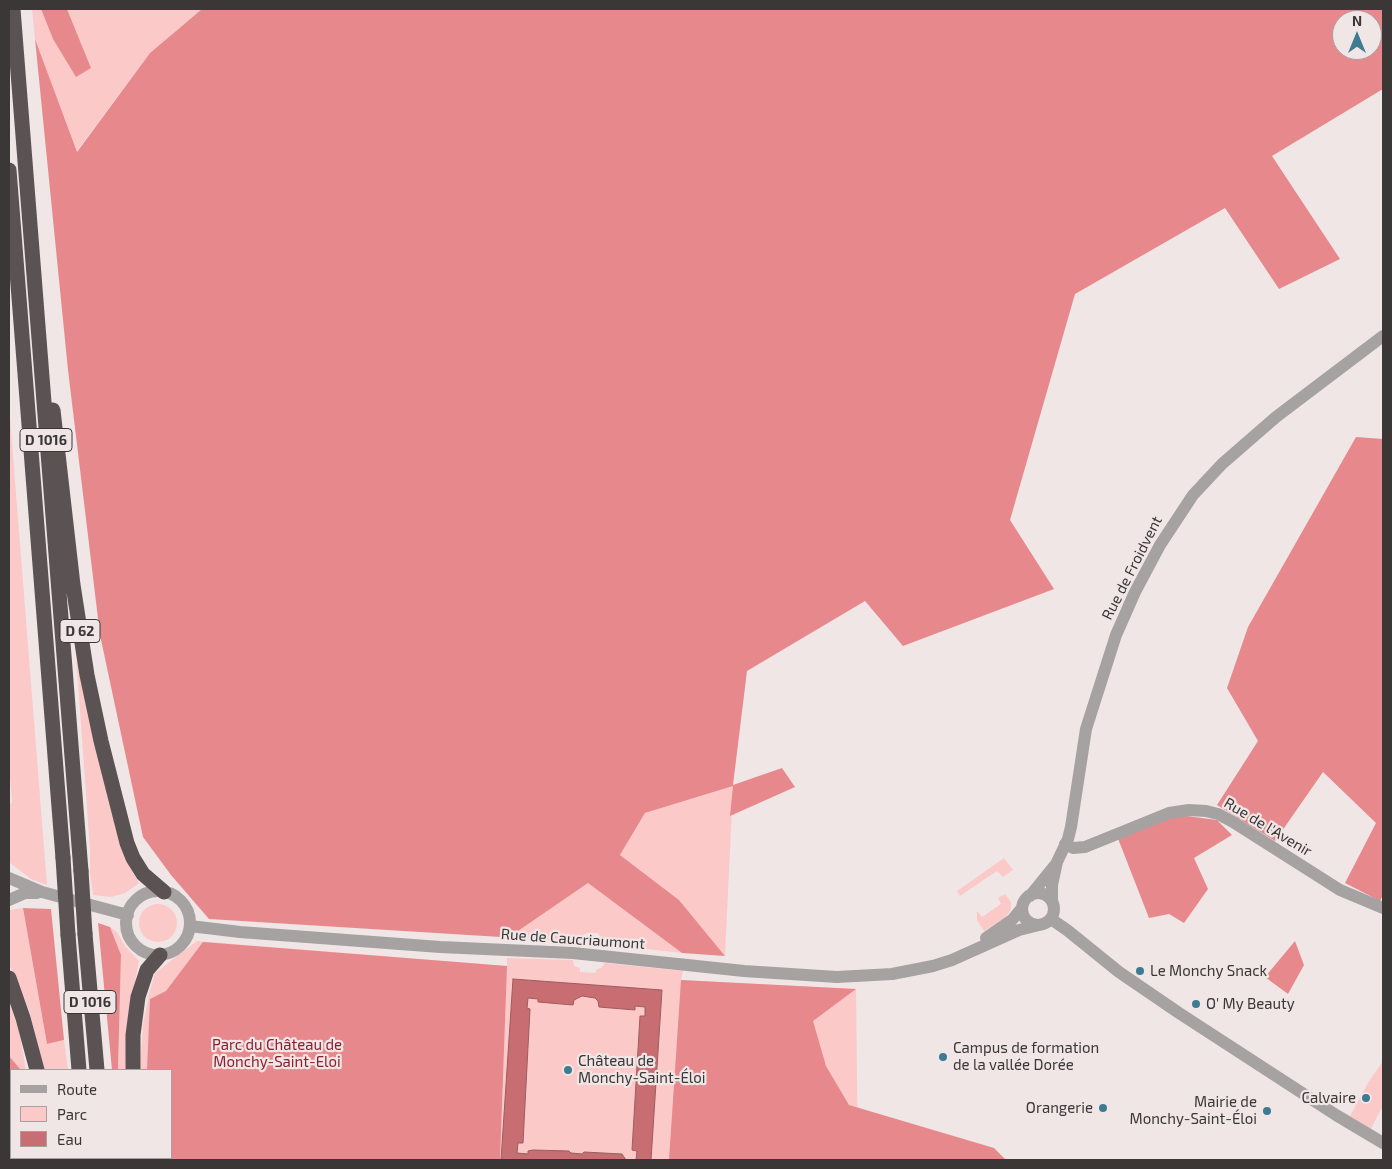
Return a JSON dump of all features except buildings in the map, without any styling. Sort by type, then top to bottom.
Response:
[{"type":"highway","name":"D 1016","points":[[13,9],[97,1069]]},
{"type":"highway","name":"D 1016","points":[[9,170],[79,1069]]},
{"type":"highway","name":"D 62","points":[[39,354],[52,399],[70,567],[101,742],[127,842],[133,858],[143,874],[164,892]]},
{"type":"highway","points":[[133,1069],[133,1035],[138,997],[146,970],[160,955]]},
{"type":"highway","points":[[9,978],[23,1018],[36,1069]]},
{"type":"street","name":"Rue de Froidvent","points":[[1065,844],[1073,816],[1084,737],[1111,650],[1135,592],[1166,535],[1196,491],[1222,464],[1276,418],[1383,336]]},
{"type":"street","name":"Rue de l'Avenir","points":[[1065,844],[1073,848],[1085,847],[1169,813],[1189,810],[1206,811],[1218,814],[1234,822],[1340,890],[1383,908]]},
{"type":"street","points":[[952,960],[1019,930],[1046,923],[1051,919],[1054,912],[1052,885],[1057,862],[1065,844]]},
{"type":"street","points":[[952,960],[1012,920],[1022,908],[1024,901],[1057,862]]},
{"type":"street","points":[[9,878],[42,892],[128,914]]},
{"type":"street","points":[[9,900],[26,893],[42,892]]},
{"type":"street","points":[[164,892],[177,898],[184,904],[189,917],[188,935],[180,946],[169,954],[146,953],[132,941],[127,928],[128,914],[134,902],[142,896],[150,893],[164,892]]},
{"type":"street","points":[[1030,896],[1041,893],[1052,901]]},
{"type":"street","points":[[1022,908],[1024,917],[1028,922],[1039,925]]},
{"type":"street","points":[[1051,919],[1119,972],[1179,1014],[1342,1119],[1383,1143]]},
{"type":"street","name":"Rue de Caucriaumont","points":[[190,926],[240,932],[431,946],[573,953],[699,967],[807,976],[892,974],[933,966],[952,960]]},
{"type":"green space","points":[[32,9],[41,9],[53,39],[91,68],[67,9],[202,9],[150,53],[76,152],[35,39]]},
{"type":"green space","points":[[41,9],[67,9],[91,68],[76,77],[53,39]]},
{"type":"green space","points":[[202,9],[1383,9],[1383,89],[1272,156],[1340,259],[1279,289],[1225,208],[1075,294],[1010,520],[1054,589],[903,646],[865,601],[747,671],[733,785],[782,768],[795,787],[730,816],[733,786],[645,813],[620,855],[679,900],[725,956],[682,953],[588,883],[518,931],[517,938],[209,919],[171,875],[143,837],[100,635],[68,370],[35,39],[77,152],[150,53]]},
{"type":"green space","points":[[9,405],[47,885],[31,879],[9,862],[9,806],[12,802],[9,764]]},
{"type":"green space","points":[[1356,437],[1383,439],[1383,895],[1380,901],[1345,883],[1376,823],[1323,772],[1275,841],[1217,805],[1258,741],[1227,688],[1248,627]]},
{"type":"green space","points":[[74,627],[112,804],[130,868],[139,883],[125,893],[111,897],[93,895],[90,874],[90,850]]},
{"type":"green space","points":[[733,786],[725,956],[679,900],[620,855],[645,813]]},
{"type":"green space","points":[[1179,815],[1217,820],[1232,835],[1194,858],[1208,889],[1184,923],[1169,914],[1149,918],[1117,836]]},
{"type":"green space","points":[[1004,858],[1013,870],[1003,877],[997,871],[960,896],[957,891]]},
{"type":"green space","points":[[588,883],[682,953],[602,944],[601,937],[597,933],[587,933],[581,936],[578,943],[517,938],[518,931]]},
{"type":"green space","points":[[1005,894],[1011,902],[1011,909],[1006,917],[984,931],[977,920],[977,911],[982,917],[1001,904],[998,898]]},
{"type":"green space","points":[[158,904],[171,910],[177,923],[171,936],[158,942],[145,936],[139,923],[145,910]]},
{"type":"green space","points":[[23,908],[47,1044],[64,1040],[68,1069],[44,1069],[29,1010],[9,964],[9,910]]},
{"type":"green space","points":[[23,908],[51,909],[64,1040],[47,1044]]},
{"type":"green space","points":[[98,923],[110,927],[121,955],[118,1069],[112,1069]]},
{"type":"green space","points":[[110,927],[117,932],[125,946],[139,961],[128,1019],[125,1069],[118,1069],[121,955]]},
{"type":"green space","name":"Parc du Château de Monchy-Saint-Eloi","points":[[197,941],[507,966],[507,958],[573,960],[574,966],[580,968],[580,972],[595,973],[605,963],[683,971],[681,980],[856,989],[858,1160],[148,1160],[172,1159],[172,1069],[140,1069],[143,1025],[155,973]]},
{"type":"green space","points":[[1295,941],[1304,965],[1288,994],[1265,977]]},
{"type":"green space","points":[[203,942],[507,966],[500,1160],[157,1160],[172,1159],[172,1069],[147,1069],[150,999],[166,991]]},
{"type":"green space","points":[[681,980],[856,989],[813,1021],[826,1066],[849,1105],[994,1148],[1006,1160],[669,1160]]},
{"type":"green space","points":[[9,1003],[19,1030],[26,1069],[20,1069],[9,1056]]},
{"type":"green space","points":[[9,1056],[20,1069],[10,1069],[10,1140]]},
{"type":"green space","points":[[1383,1061],[1383,1110],[1381,1109],[1371,1129],[1350,1116],[1369,1081]]},
{"type":"water","points":[[513,979],[662,990],[651,1160],[636,1160],[637,1151],[632,1150],[640,1016],[645,1016],[645,1007],[635,1006],[635,1010],[599,1007],[598,1001],[595,998],[582,996],[574,1000],[573,1005],[538,1002],[538,999],[528,998],[527,1008],[530,1009],[523,1143],[518,1143],[517,1153],[528,1154],[528,1151],[533,1150],[569,1151],[582,1154],[584,1152],[622,1154],[626,1160],[501,1160]]},
{"type":"place","name":"Le Monchy Snack","points":[[1140,971]]},
{"type":"place","name":"O' My Beauty","points":[[1196,1004]]},
{"type":"place","name":"Campus de formation de la vallée Dorée","points":[[943,1057]]},
{"type":"place","name":"Château de Monchy-Saint-Éloi","points":[[568,1070]]},
{"type":"place","name":"Calvaire","points":[[1366,1098]]},
{"type":"place","name":"Orangerie","points":[[1103,1108]]},
{"type":"place","name":"Mairie de Monchy-Saint-Éloi","points":[[1267,1111]]}]
